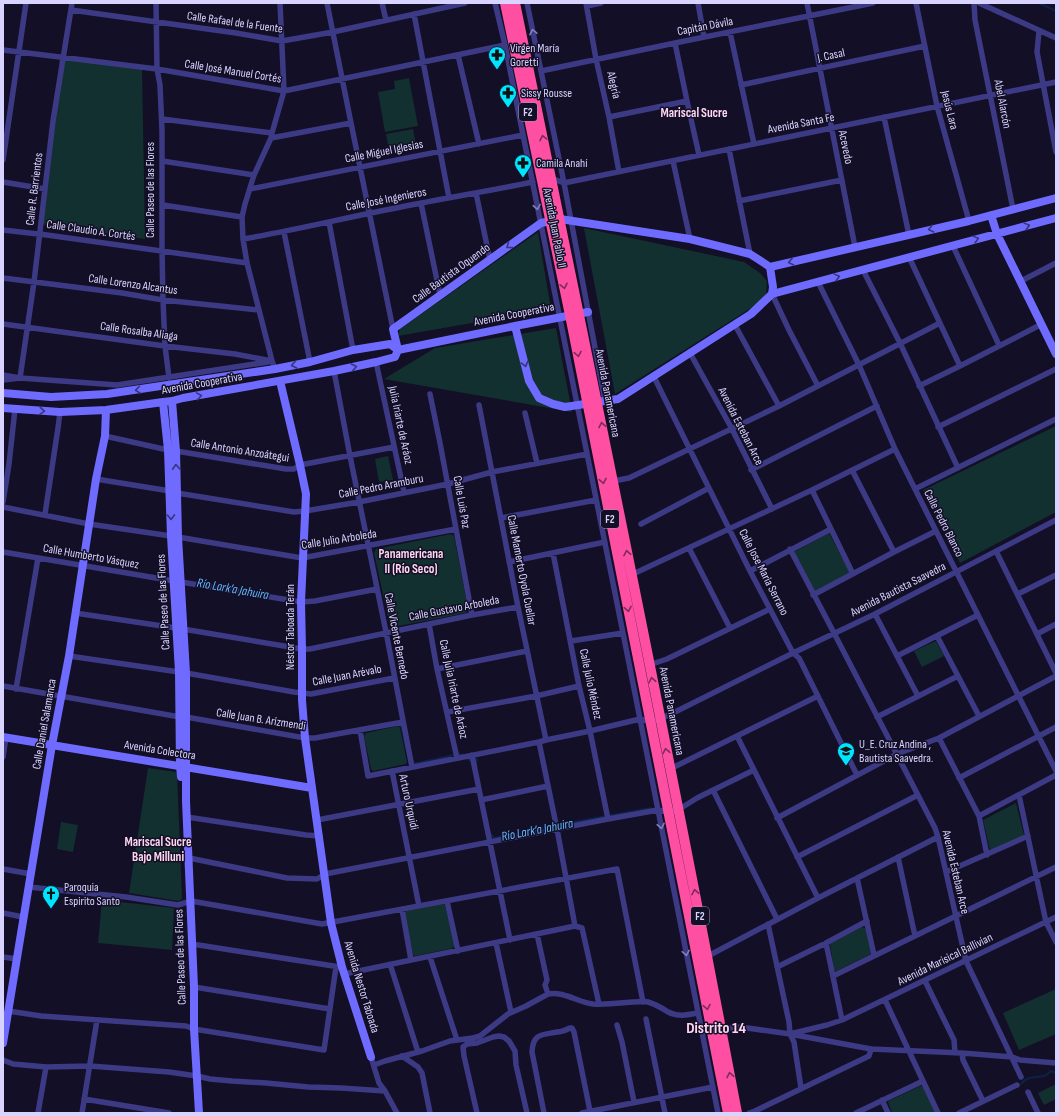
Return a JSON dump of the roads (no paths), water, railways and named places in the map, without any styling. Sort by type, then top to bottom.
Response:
[{"type":"highway","name":"Avenida Juan Pablo II","points":[[505,3],[550,221],[579,314]]},
{"type":"highway","name":"Avenida Juan Pablo II","points":[[515,3],[551,178],[550,221]]},
{"type":"highway","name":"Avenida Panamericana","points":[[579,314],[649,665],[655,720],[670,769],[674,811],[728,1113]]},
{"type":"highway","name":"Avenida Panamericana","points":[[597,402],[655,720],[674,811],[708,956],[737,1113]]},
{"type":"street","points":[[3,160],[26,3]]},
{"type":"street","name":"Calle R. Barrientos","points":[[20,378],[34,282],[53,120],[72,3]]},
{"type":"street","name":"Calle Paseo de las Flores","points":[[156,3],[156,69],[160,85],[162,119],[163,300],[165,346],[169,378]]},
{"type":"street","points":[[3,375],[20,378],[118,385],[273,365],[247,263],[243,239],[242,217],[254,175],[271,135],[284,91],[280,3]]},
{"type":"street","points":[[327,3],[398,350]]},
{"type":"street","points":[[382,3],[386,20]]},
{"type":"street","name":"Calle Rafael de la Fuente","points":[[71,10],[236,33],[282,41],[333,32],[414,14],[438,6],[465,3]]},
{"type":"street","name":"Avenida Juan Pablo II","points":[[495,3],[505,45],[532,182],[550,221],[559,317]]},
{"type":"street","name":"Avenida Juan Pablo II","points":[[527,3],[564,183],[570,221],[579,314]]},
{"type":"street","points":[[586,4],[601,3]]},
{"type":"street","points":[[698,3],[704,37]]},
{"type":"street","name":"Acevedo","points":[[807,3],[855,247]]},
{"type":"street","name":"Capitán Dávila","points":[[541,71],[873,3]]},
{"type":"street","name":"Jesús Lara","points":[[916,3],[937,106],[969,221]]},
{"type":"street","name":"Abel Alarcón","points":[[974,3],[975,20],[1013,209]]},
{"type":"street","points":[[979,3],[1056,38]]},
{"type":"street","name":"Alegría","points":[[586,4],[596,59],[610,117],[619,172]]},
{"type":"street","points":[[414,14],[449,198]]},
{"type":"street","points":[[1039,31],[1037,52],[1056,152]]},
{"type":"street","points":[[730,32],[754,144]]},
{"type":"street","points":[[675,43],[699,155]]},
{"type":"street","name":"Calle José Manuel Cortés","points":[[3,50],[156,69],[284,91],[505,45]]},
{"type":"street","name":"J. Casal","points":[[741,85],[925,46]]},
{"type":"street","points":[[458,55],[479,144]]},
{"type":"street","name":"Avenida Santa Fe","points":[[564,183],[1056,82]]},
{"type":"street","points":[[610,117],[687,101]]},
{"type":"street","points":[[884,117],[909,235]]},
{"type":"street","points":[[162,119],[271,135],[351,122]]},
{"type":"street","name":"Calle Miguel Iglesias","points":[[250,189],[523,135]]},
{"type":"street","points":[[729,149],[750,254]]},
{"type":"street","points":[[162,161],[254,175]]},
{"type":"street","points":[[673,161],[690,239]]},
{"type":"street","points":[[551,178],[564,183]]},
{"type":"street","points":[[739,201],[842,180]]},
{"type":"street","points":[[3,182],[45,189]]},
{"type":"street","name":"Calle José Ingenieros","points":[[243,239],[532,182]]},
{"type":"street","points":[[476,193],[490,260]]},
{"type":"street","points":[[550,221],[570,221],[690,239],[750,254],[770,267],[969,221],[1056,198]]},
{"type":"street","points":[[421,203],[440,295]]},
{"type":"street","points":[[163,205],[242,217]]},
{"type":"street","points":[[991,215],[997,234],[1056,354]]},
{"type":"street","points":[[515,326],[529,382],[539,398],[565,407],[618,399],[735,325],[751,314],[772,294],[1056,218]]},
{"type":"street","name":"Calle Bautista Oquendo","points":[[393,329],[490,260],[550,221]]},
{"type":"street","points":[[329,222],[353,350]]},
{"type":"street","name":"Calle Claudio A. Cortés","points":[[3,230],[59,236],[247,263]]},
{"type":"street","points":[[284,232],[310,362]]},
{"type":"street","points":[[953,246],[999,345]]},
{"type":"street","points":[[909,258],[960,366]]},
{"type":"street","points":[[1021,281],[1056,263]]},
{"type":"street","points":[[770,267],[773,287],[772,294],[818,386]]},
{"type":"street","points":[[863,270],[900,343],[958,468]]},
{"type":"street","name":"Calle Lorenzo Alcantus","points":[[3,278],[122,293],[163,300],[259,310]]},
{"type":"street","name":"Calle Pedro Blanco","points":[[818,282],[859,365],[915,489],[1056,771]]},
{"type":"street","name":"Avenida Cooperativa","points":[[3,393],[51,397],[107,394],[273,365],[310,362],[353,350],[390,344],[398,350],[579,314]]},
{"type":"street","name":"Avenida Panamericana","points":[[579,314],[597,402]]},
{"type":"street","points":[[559,317],[718,1113]]},
{"type":"street","points":[[613,481],[629,478],[732,429],[940,323]]},
{"type":"street","name":"Calle Rosalba Aliaga","points":[[3,324],[235,354],[273,365]]},
{"type":"street","points":[[919,386],[1042,324]]},
{"type":"street","points":[[735,325],[779,406]]},
{"type":"street","name":"Avenida Cooperativa","points":[[3,408],[60,412],[106,410],[168,401],[376,362],[396,357],[398,350]]},
{"type":"street","name":"Avenida Esteban Arce","points":[[690,353],[732,429],[751,470],[772,509]]},
{"type":"street","name":"Julia Iriarte de Aráoz","points":[[376,362],[404,492]]},
{"type":"street","points":[[938,427],[1056,369]]},
{"type":"street","name":"Calle Vicente Bernedo","points":[[334,371],[412,767]]},
{"type":"street","name":"Calle Jose Maria Serrano","points":[[654,377],[729,529],[793,653],[799,658],[857,775]]},
{"type":"street","points":[[3,380],[20,378]]},
{"type":"street","name":"Néstor Taboada Terán","points":[[280,381],[306,494],[301,602],[302,693],[305,738],[325,874]]},
{"type":"street","name":"Calle Luis Paz","points":[[430,394],[472,615]]},
{"type":"street","name":"Calle Paseo de las Flores","points":[[168,401],[172,450],[175,536],[183,673],[182,766],[187,817],[194,987],[194,1029],[199,1113]]},
{"type":"street","name":"Calle Mamerto Oyola Cuellar","points":[[479,405],[500,518],[546,740]]},
{"type":"street","points":[[751,470],[877,406]]},
{"type":"street","points":[[3,502],[6,464],[15,409]]},
{"type":"street","name":"Calle Daniel Salamanca","points":[[3,1043],[52,745],[69,656],[104,436],[106,410]]},
{"type":"street","points":[[45,514],[60,412]]},
{"type":"street","points":[[525,413],[537,463]]},
{"type":"street","points":[[915,489],[1056,419]]},
{"type":"street","name":"Calle Antonio Anzoátegui","points":[[104,436],[172,450],[286,469],[294,469],[300,465],[394,447]]},
{"type":"street","points":[[631,575],[896,449]]},
{"type":"street","name":"Calle Pedro Aramburu","points":[[96,479],[294,512],[359,502],[448,484],[492,472],[587,454]]},
{"type":"street","points":[[852,470],[894,552]]},
{"type":"street","points":[[641,524],[709,488]]},
{"type":"street","points":[[812,490],[853,574]]},
{"type":"street","points":[[500,518],[596,500]]},
{"type":"street","name":"Calle Julio Arboleda","points":[[3,507],[45,514],[89,524],[175,536],[302,558],[456,530]]},
{"type":"street","name":"Avenida Bautista Saavedra","points":[[655,720],[875,614],[1056,520]]},
{"type":"street","points":[[750,570],[830,529]]},
{"type":"street","points":[[813,595],[936,531]]},
{"type":"street","points":[[509,562],[605,542]]},
{"type":"street","points":[[689,548],[730,628]]},
{"type":"street","name":"Avenida Esteban Arce","points":[[790,550],[897,754],[938,837],[966,961],[1021,1077]]},
{"type":"street","points":[[777,818],[897,754],[939,738],[1056,674],[996,551]]},
{"type":"street","name":"Calle Humberto Vásquez","points":[[3,552],[301,602],[315,601],[377,589]]},
{"type":"street","name":"Calle Julio Méndez","points":[[553,553],[608,819]]},
{"type":"street","points":[[16,689],[38,558]]},
{"type":"street","points":[[1018,594],[1056,575]]},
{"type":"street","name":"Calle Gustavo Arboleda","points":[[75,613],[180,628],[302,649],[310,649],[472,615],[518,608]]},
{"type":"street","points":[[649,665],[667,659],[770,609]]},
{"type":"street","points":[[875,614],[918,696]]},
{"type":"street","points":[[897,656],[978,615]]},
{"type":"street","name":"Calle Julia Iriarte de Aráoz","points":[[430,624],[437,669],[448,712],[457,758]]},
{"type":"street","points":[[1037,634],[1056,624]]},
{"type":"street","points":[[571,642],[623,633]]},
{"type":"street","points":[[938,636],[978,716]]},
{"type":"street","points":[[437,669],[528,651]]},
{"type":"street","name":"Calle Juan Arévalo","points":[[69,656],[311,694],[394,678]]},
{"type":"street","points":[[877,717],[958,676]]},
{"type":"street","name":"Calle Juan B. Arizmendi","points":[[3,686],[305,738],[314,738],[403,722]]},
{"type":"street","points":[[448,712],[536,696],[580,686]]},
{"type":"street","points":[[670,769],[818,696]]},
{"type":"street","points":[[392,772],[539,742],[640,719],[655,720]]},
{"type":"street","points":[[959,778],[1056,727]]},
{"type":"street","name":"Arturo Urquidi","points":[[360,730],[368,776],[392,772],[419,906]]},
{"type":"street","points":[[737,736],[818,898]]},
{"type":"street","points":[[3,757],[5,737]]},
{"type":"street","name":"Avenida Colectora","points":[[5,737],[312,788]]},
{"type":"street","points":[[939,738],[979,816],[987,855]]},
{"type":"street","points":[[539,742],[575,926]]},
{"type":"street","points":[[472,755],[510,940]]},
{"type":"street","points":[[189,858],[287,878],[317,879],[325,874],[608,819],[658,810],[674,811],[754,770]]},
{"type":"street","points":[[979,816],[1056,775]]},
{"type":"street","points":[[481,800],[548,786]]},
{"type":"street","points":[[317,820],[479,789]]},
{"type":"street","points":[[713,790],[777,919]]},
{"type":"street","points":[[797,857],[918,795]]},
{"type":"street","points":[[1019,795],[1046,922],[1056,942]]},
{"type":"street","points":[[187,817],[320,836]]},
{"type":"street","points":[[946,872],[1028,836]]},
{"type":"street","points":[[708,956],[938,837]]},
{"type":"street","points":[[898,857],[915,936]]},
{"type":"street","points":[[833,976],[1056,867]]},
{"type":"street","points":[[3,869],[31,874]]},
{"type":"street","points":[[29,887],[126,897],[178,905],[191,900],[322,924],[616,869],[643,1002]]},
{"type":"street","name":"Avenida Nestor Taboada","points":[[325,874],[331,923],[341,970],[372,1061]]},
{"type":"street","points":[[857,878],[874,955]]},
{"type":"street","points":[[447,901],[458,951]]},
{"type":"street","points":[[402,909],[411,960]]},
{"type":"street","points":[[3,913],[24,916]]},
{"type":"street","name":"Avenida Marisical Ballivian","points":[[790,1034],[842,1020],[1056,917]]},
{"type":"street","points":[[777,967],[867,921]]},
{"type":"street","points":[[768,924],[789,1022],[790,1034],[794,1042],[801,1088]]},
{"type":"street","points":[[192,944],[341,970],[430,957],[575,926],[582,928],[599,1004]]},
{"type":"street","points":[[537,934],[547,980],[545,985],[548,994]]},
{"type":"street","points":[[496,943],[511,1012]]},
{"type":"street","points":[[826,943],[842,1020]]},
{"type":"street","points":[[3,957],[17,959]]},
{"type":"street","points":[[430,957],[457,1040]]},
{"type":"street","points":[[390,964],[418,1052]]},
{"type":"street","points":[[8,1011],[41,1016],[186,1026],[194,1029],[324,1050],[330,1009],[341,970]]},
{"type":"street","points":[[925,981],[954,1040],[955,1053]]},
{"type":"street","points":[[194,987],[330,1009]]},
{"type":"street","points":[[397,1113],[379,1083],[372,1061],[385,1060],[418,1052],[450,1041],[480,1036],[502,1017],[548,994],[557,994],[588,1003],[599,1004],[643,1002],[654,1004],[669,1012],[682,1016],[698,1013]]},
{"type":"street","points":[[885,1000],[938,1113]]},
{"type":"street","points":[[646,1019],[665,1113]]},
{"type":"street","points":[[82,1113],[97,1020]]},
{"type":"street","points":[[617,1025],[622,1042],[634,1102]]},
{"type":"street","points":[[721,1029],[740,1027],[790,1034],[871,1049],[962,1053],[1012,1057],[1020,1060],[1056,1063]]},
{"type":"street","points":[[544,1113],[532,1046],[536,1038],[541,1035],[570,1028],[572,1028],[574,1032],[590,1112]]},
{"type":"street","points":[[477,1113],[464,1056],[464,1046],[499,1036],[504,1037],[512,1045],[526,1113]]},
{"type":"street","points":[[749,1113],[870,1056],[871,1049]]},
{"type":"street","points":[[962,1053],[963,1060],[984,1101]]},
{"type":"street","points":[[402,1056],[418,1067],[422,1073],[430,1113]]},
{"type":"street","points":[[3,1060],[13,1064],[46,1067],[90,1066],[169,1072],[232,1081],[385,1091]]},
{"type":"street","points":[[38,1113],[46,1067]]},
{"type":"street","points":[[856,1113],[923,1081]]},
{"type":"street","points":[[959,1113],[1018,1085]]},
{"type":"street","points":[[582,1113],[713,1087]]},
{"type":"street","points":[[1028,1092],[1038,1113]]},
{"type":"street","points":[[84,1099],[168,1113]]},
{"type":"street","points":[[882,1100],[888,1113]]},
{"type":"street","points":[[616,1106],[618,1113]]},
{"type":"waterway","points":[[1039,3],[1056,11]]},
{"type":"waterway","name":"Río Lark’a Jahuira","points":[[229,587],[252,591]]},
{"type":"waterway","name":"Río Lark’a Jahuira","points":[[399,725],[402,728],[406,749]]},
{"type":"waterway","name":"Río Lark’a Jahuira","points":[[413,764],[459,754],[463,755]]},
{"type":"waterway","name":"Río Lark’a Jahuira","points":[[466,758],[469,760],[477,759],[476,765]]},
{"type":"waterway","name":"Río Lark’a Jahuira","points":[[490,833],[494,838],[651,808]]},
{"type":"waterway","points":[[1021,1084],[1027,1079],[1043,1076],[1051,1071],[1056,1073]]},
{"type":"place","name":"Virgen María Goretti","points":[[497,70]]},
{"type":"place","name":"Sissy Rousse","points":[[508,108]]},
{"type":"place","name":"Camila Anahí","points":[[523,178]]},
{"type":"place","name":"U_E. Cruz Andina , Bautista Saavedra.","points":[[846,766]]},
{"type":"place","name":"Paroquia Espirito Santo","points":[[51,909]]},
{"type":"district","name":"Mariscal Sucre","points":[[694,112]]},
{"type":"district","name":"Panamericana II (Río Seco)","points":[[411,560]]},
{"type":"district","name":"Mariscal Sucre Bajo Milluni","points":[[158,848]]},
{"type":"district","name":"Distrito 14","points":[[716,1027]]}]
